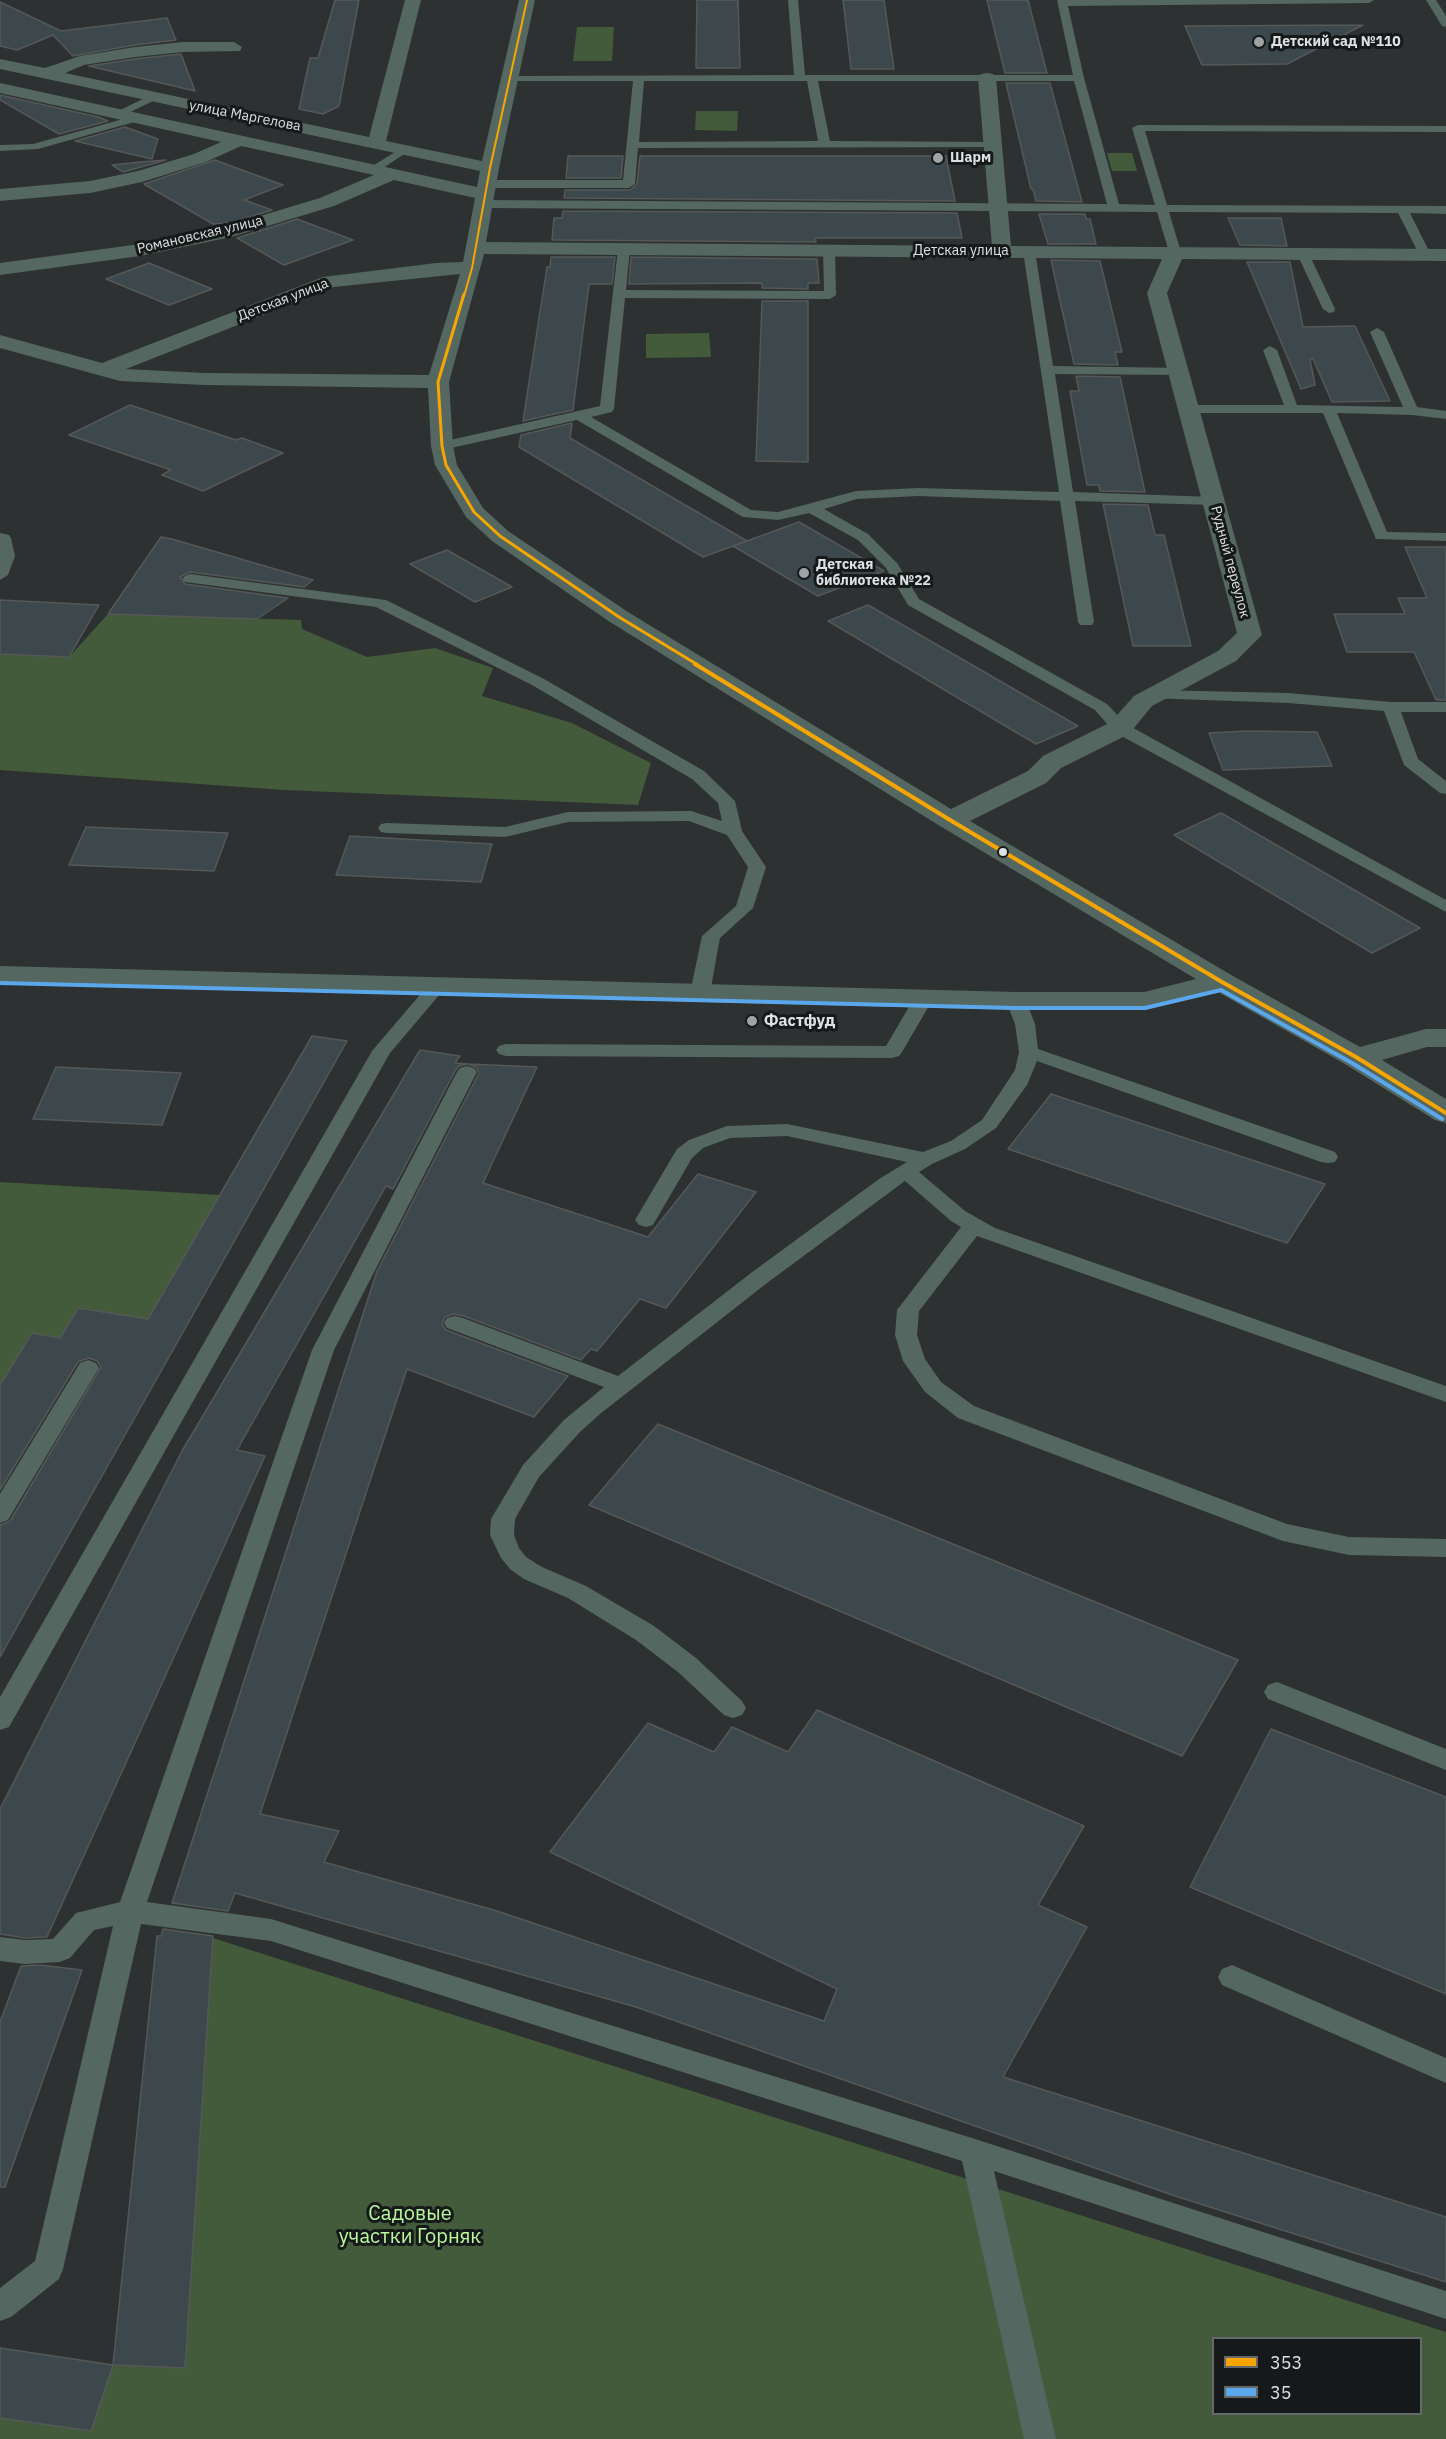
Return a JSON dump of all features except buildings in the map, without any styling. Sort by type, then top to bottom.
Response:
[{"type":"street","points":[[377,142],[412,0]]},
{"type":"street","points":[[527,0],[486,187],[474,258],[438,382],[442,446],[446,465],[474,512],[500,536],[619,617],[950,820],[1222,982],[1356,1057],[1446,1113]]},
{"type":"street","points":[[4,91],[80,61],[183,47],[234,47]]},
{"type":"street","name":"улица Маргелова","points":[[0,64],[405,149],[486,187]]},
{"type":"street","points":[[987,78],[1002,251]]},
{"type":"street","name":"улица Маргелова","points":[[4,91],[383,172],[486,187]]},
{"type":"street","points":[[0,195],[90,188],[200,159],[238,141]]},
{"type":"street","name":"Романовская улица","points":[[0,269],[140,250],[231,231],[327,201],[383,172]]},
{"type":"street","name":"Детская улица","points":[[104,370],[330,281],[436,269],[474,258],[624,249],[1446,255]]},
{"type":"street","name":"Рудный переулок","points":[[950,820],[1037,777],[1052,762],[1120,728],[1143,700],[1227,656],[1250,635],[1157,293],[1175,252]]},
{"type":"street","points":[[0,341],[120,375],[204,379],[438,382]]},
{"type":"street","points":[[0,975],[1016,1001],[1144,1001],[1222,982]]},
{"type":"street","points":[[1356,1057],[1426,1038],[1446,1038]]},
{"type":"lane","points":[[793,0],[800,77]]},
{"type":"lane","points":[[1114,208],[1079,78],[1062,2],[1369,0]]},
{"type":"lane","points":[[1431,0],[1446,24]]},
{"type":"lane","points":[[812,77],[825,145]]},
{"type":"lane","points":[[510,78],[1079,78]]},
{"type":"lane","points":[[486,187],[629,184],[639,78]]},
{"type":"lane","points":[[116,115],[153,97]]},
{"type":"lane","points":[[0,148],[34,147],[83,135],[134,118]]},
{"type":"lane","points":[[1175,252],[1138,128],[1446,129]]},
{"type":"lane","points":[[633,145],[993,144]]},
{"type":"lane","name":"Романовская улица","points":[[383,172],[405,149]]},
{"type":"lane","points":[[486,187],[998,207],[1446,210]]},
{"type":"lane","points":[[1401,210],[1425,255]]},
{"type":"lane","points":[[442,446],[607,409],[624,249]]},
{"type":"lane","points":[[620,294],[830,295],[829,250]]},
{"type":"lane","points":[[1029,251],[1086,622]]},
{"type":"lane","points":[[1303,254],[1329,309]]},
{"type":"lane","points":[[1377,332],[1413,411]]},
{"type":"lane","points":[[1270,350],[1292,409]]},
{"type":"lane","points":[[1048,370],[1178,371]]},
{"type":"lane","points":[[1189,409],[1328,409],[1413,411],[1446,415]]},
{"type":"lane","points":[[1328,409],[1381,536],[1446,537]]},
{"type":"lane","points":[[578,416],[748,514],[778,516],[856,495],[918,492],[1214,501]]},
{"type":"lane","points":[[812,507],[863,537],[892,566],[913,602],[1101,707],[1120,728],[1446,907]]},
{"type":"lane","points":[[0,537],[4,538],[7,555],[0,575]]},
{"type":"lane","points":[[190,579],[380,603],[538,681],[699,775],[726,801],[732,831],[757,867],[744,908],[711,936],[700,993]]},
{"type":"lane","points":[[1154,695],[1288,698],[1391,707],[1446,707]]},
{"type":"lane","points":[[1391,707],[1410,761],[1446,789]]},
{"type":"lane","points":[[387,828],[505,832],[568,817],[691,816],[732,831]]},
{"type":"lane","points":[[0,1720],[382,1051],[437,987]]},
{"type":"lane","points":[[506,1050],[892,1052],[923,999]]},
{"type":"lane","points":[[733,1708],[687,1665],[645,1633],[577,1592],[533,1573],[518,1563],[509,1552],[502,1535],[503,1520],[531,1471],[572,1426],[743,1290],[905,1171],[925,1159],[958,1145],[989,1124],[1017,1085],[1025,1070],[1029,1052],[1027,1032],[1016,1001]]},
{"type":"lane","points":[[1029,1052],[1328,1157]]},
{"type":"lane","points":[[0,2307],[48,2268],[130,1911],[323,1350],[467,1072]]},
{"type":"lane","points":[[646,1220],[684,1154],[696,1144],[727,1132],[787,1130],[925,1159]]},
{"type":"lane","points":[[905,1171],[958,1216],[973,1226],[1006,1240],[1446,1394]]},
{"type":"lane","points":[[973,1226],[908,1310],[906,1335],[914,1361],[933,1388],[966,1412],[1282,1532],[1313,1541],[1349,1546],[1446,1548]]},
{"type":"lane","points":[[455,1323],[623,1386]]},
{"type":"lane","points":[[0,1514],[88,1368]]},
{"type":"lane","points":[[1277,1692],[1446,1760]]},
{"type":"lane","points":[[0,1949],[25,1952],[60,1950],[86,1921],[130,1911],[271,1930],[975,2152],[1446,2305]]},
{"type":"lane","points":[[1232,1977],[1446,2071]]},
{"type":"lane","points":[[975,2152],[1040,2439]]},
{"type":"green space","points":[[577,27],[614,27],[612,61],[573,61]]},
{"type":"green space","points":[[696,111],[738,111],[737,131],[695,130]]},
{"type":"green space","points":[[1107,153],[1132,153],[1137,171],[1112,171]]},
{"type":"green space","points":[[709,333],[711,357],[646,358],[646,334]]},
{"type":"green space","points":[[108,614],[301,620],[302,629],[367,657],[435,648],[493,668],[482,696],[572,723],[651,763],[638,805],[285,790],[0,770],[0,654],[69,657]]},
{"type":"green space","points":[[0,1182],[220,1195],[148,1319],[78,1308],[60,1338],[32,1334],[0,1385]]},
{"type":"green space","name":"Садовые участки Горняк","points":[[213,1938],[1446,2332],[1446,2439],[0,2439],[0,2418],[91,2431],[113,2365],[185,2368]]},
{"type":"transit line","name":"353","points":[[527,0],[490,168],[472,268],[438,382],[442,446],[446,465],[474,512],[500,536],[619,617],[950,820],[1222,982],[1356,1057],[1446,1113]]},
{"type":"transit line","name":"35","points":[[0,983],[1016,1008],[1145,1008],[1221,990],[1352,1063],[1442,1119]]},
{"type":"place","name":"Детский сад №110","points":[[1259,42]]},
{"type":"place","name":"Шарм","points":[[938,158]]},
{"type":"place","name":"Детская библиотека №22","points":[[804,573]]},
{"type":"place","name":"Фастфуд","points":[[752,1021]]}]
